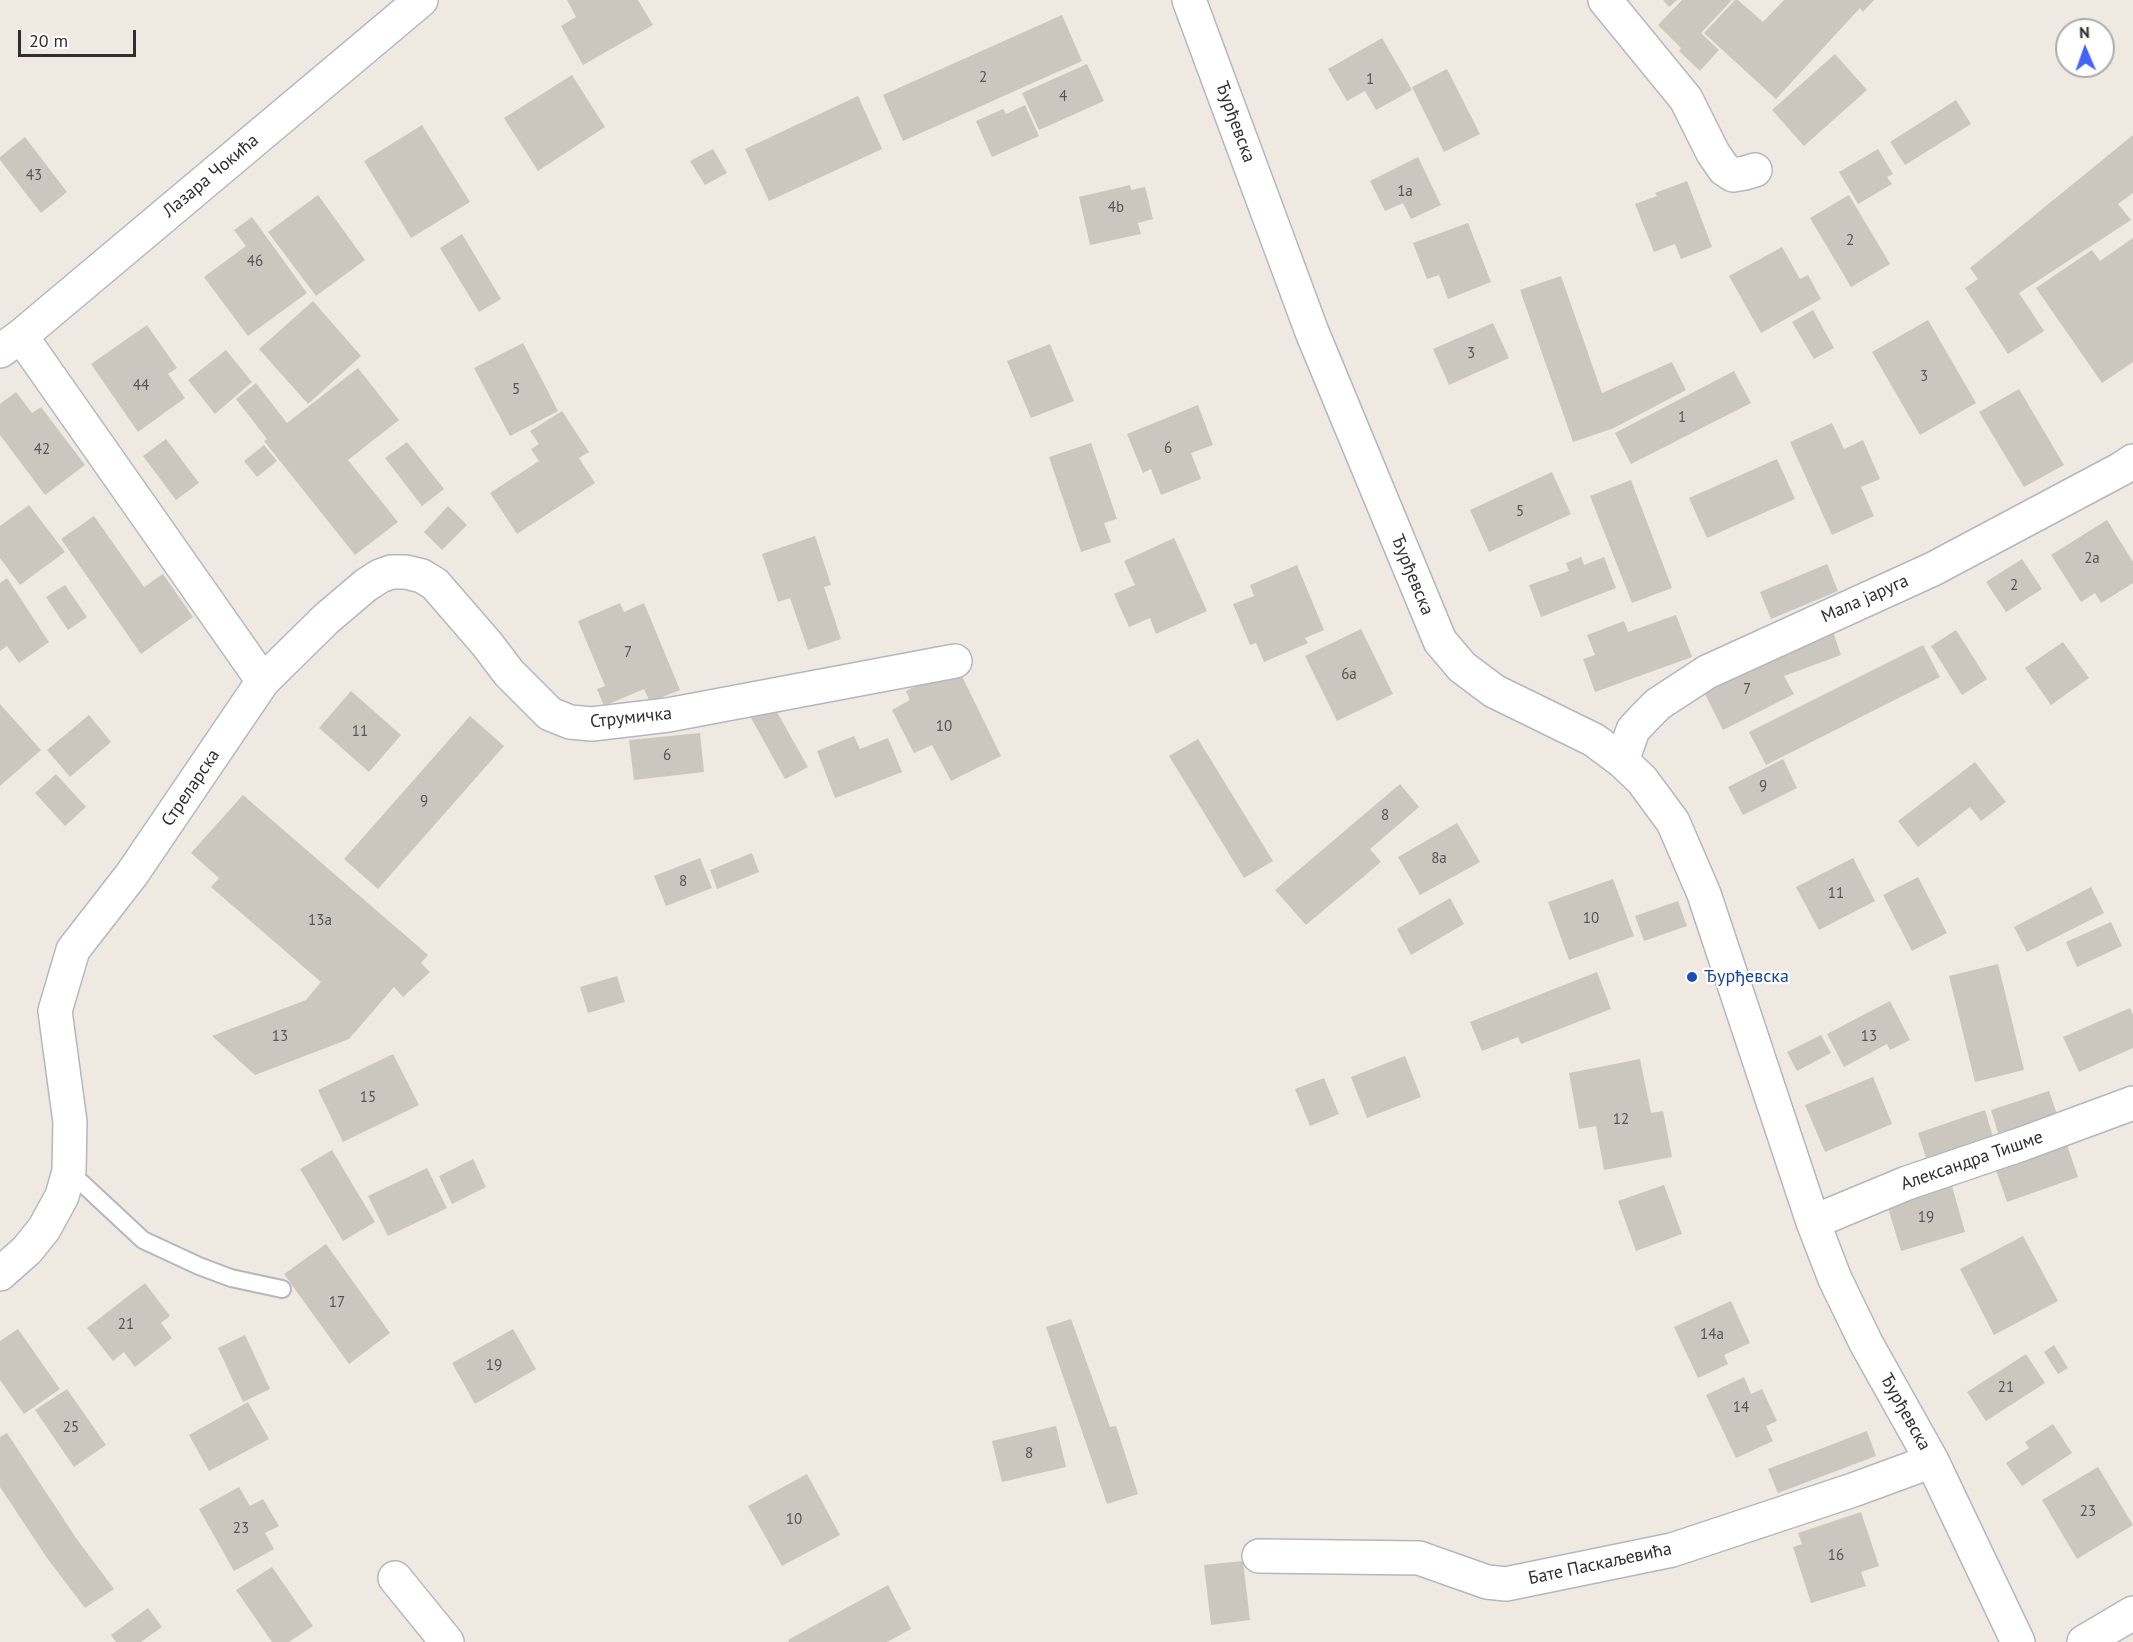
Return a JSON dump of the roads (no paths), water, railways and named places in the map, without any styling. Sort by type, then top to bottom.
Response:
[{"type":"street","name":"Лазара Чокића","points":[[11,343],[421,0]]},
{"type":"street","name":"Ђурђевска","points":[[1190,0],[1312,332],[1440,641],[1462,667],[1494,691],[1594,740],[1622,761],[1642,780],[1673,822],[1704,894],[1813,1222],[1835,1279],[1866,1343],[1932,1461],[2018,1642]]},
{"type":"street","points":[[1605,0],[1686,99],[1713,153],[1724,169],[1733,175],[1755,170]]},
{"type":"street","points":[[11,343],[263,681]]},
{"type":"street","name":"Мала јаруга","points":[[1622,761],[1633,730],[1645,717],[1658,704],[1707,672],[1932,569],[2133,461]]},
{"type":"street","name":"Струмичка","points":[[263,681],[339,607],[366,585],[391,572],[406,572],[422,576],[435,584],[509,673],[532,697],[550,714],[570,722],[592,724],[668,715],[955,661]]},
{"type":"street","name":"Стреларска","points":[[0,1274],[27,1250],[44,1229],[62,1196],[69,1171],[70,1122],[55,1011],[74,950],[132,874],[263,681]]},
{"type":"street","name":"Александра Тишме","points":[[1813,1222],[1907,1183],[2133,1103]]},
{"type":"street","name":"Бате Паскаљевића","points":[[1259,1556],[1419,1558],[1487,1582],[1506,1584],[1672,1550],[1853,1490],[1932,1461]]},
{"type":"street","points":[[395,1578],[447,1642]]},
{"type":"street","points":[[2084,1642],[2133,1613]]},
{"type":"lane","points":[[69,1171],[142,1240],[231,1278],[282,1289]]},
{"type":"place","name":"Ђурђевска","points":[[1692,977]]}]
